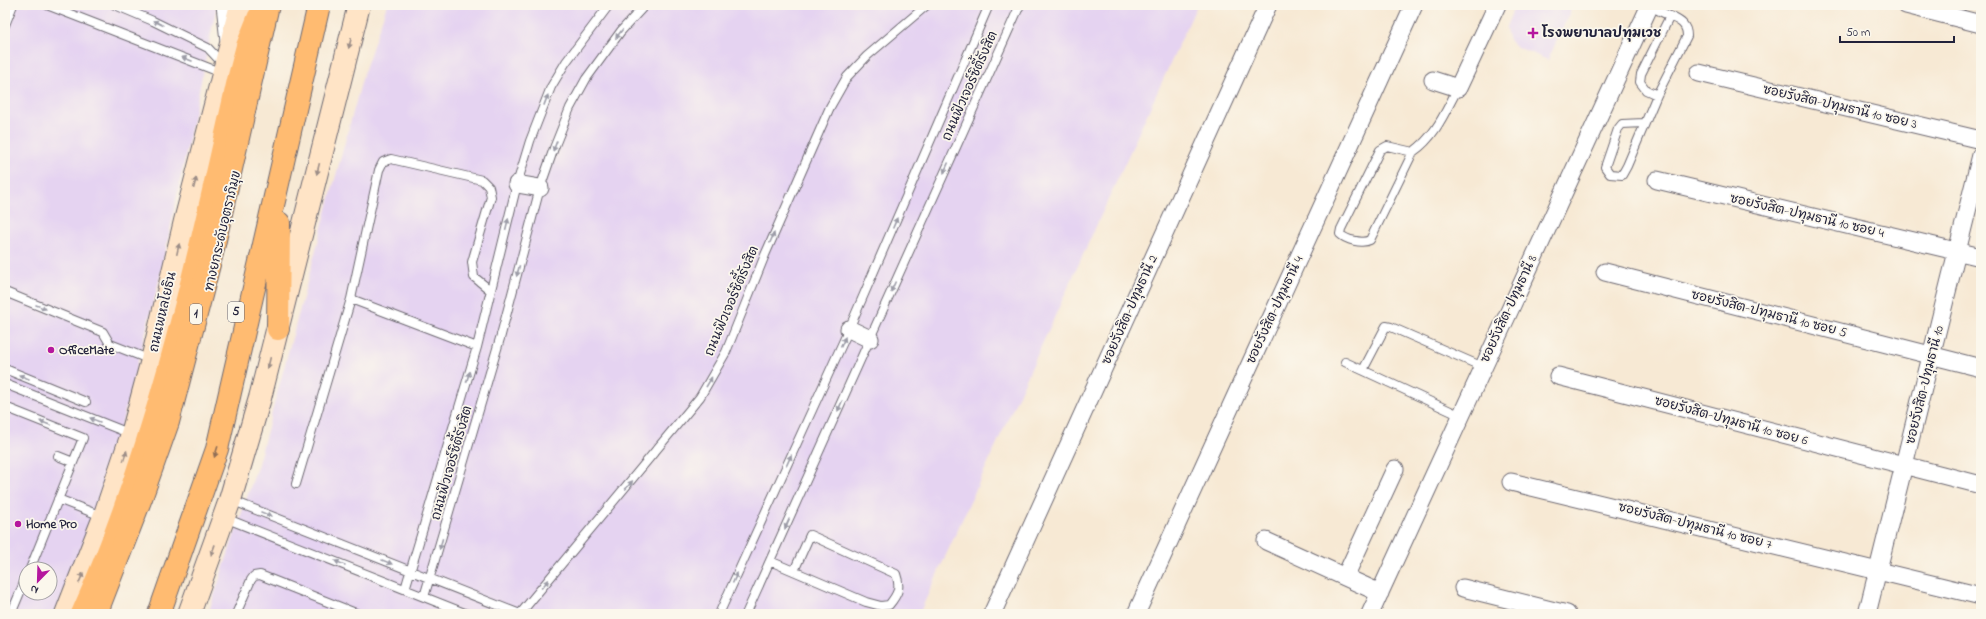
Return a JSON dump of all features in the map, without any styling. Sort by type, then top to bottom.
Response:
[{"type":"main road","points":[[82,614],[106,558],[152,429],[176,345],[247,46],[267,5]]},
{"type":"main road","name":"1","points":[[96,614],[122,551],[168,422],[212,253],[267,5]]},
{"type":"main road","name":"ทางยกระดับอุตราภิมุข","points":[[111,614],[145,523],[179,420],[276,5]]},
{"type":"main road","name":"5","points":[[148,614],[208,429],[308,5]]},
{"type":"main road","points":[[159,614],[217,449],[319,5]]},
{"type":"main road","points":[[248,317],[279,223],[331,5]]},
{"type":"main road","points":[[193,609],[227,508],[260,398],[359,5]]},
{"type":"main road","name":"ถนนพหลโยธิน","points":[[66,614],[104,517],[132,434],[152,360],[185,221],[226,63],[229,7]]},
{"type":"main road","points":[[278,329],[279,223]]},
{"type":"street","name":"ซอยรังสิต-ปทุมธานี 2","points":[[992,614],[1268,5]]},
{"type":"street","name":"ซอยรังสิต-ปทุมธานี 4","points":[[1136,614],[1414,5]]},
{"type":"street","points":[[1433,80],[1458,88],[1497,5]]},
{"type":"street","points":[[1906,5],[1981,24]]},
{"type":"street","name":"ซอยรังสิต-ปทุมธานี 8","points":[[1370,614],[1650,6]]},
{"type":"street","name":"ซอยรังสิต-ปทุมธานี 10 ซอย 3","points":[[1699,73],[1981,140]]},
{"type":"street","name":"ซอยรังสิต-ปทุมธานี 10","points":[[1867,614],[1981,155]]},
{"type":"street","name":"ซอยรังสิต-ปทุมธานี 10 ซอย 4","points":[[1657,180],[1981,257]]},
{"type":"street","points":[[517,184],[540,188]]},
{"type":"street","name":"ซอยรังสิต-ปทุมธานี 10 ซอย 5","points":[[1605,272],[1981,368]]},
{"type":"street","points":[[848,329],[870,339]]},
{"type":"street","name":"ซอยรังสิต-ปทุมธานี 10 ซอย 6","points":[[1558,376],[1981,485]]},
{"type":"street","points":[[1345,577],[1395,469]]},
{"type":"street","name":"ซอยรังสิต-ปทุมธานี 10 ซอย 7","points":[[1511,482],[1981,596]]},
{"type":"street","points":[[1266,541],[1380,593]]},
{"type":"street","points":[[1463,588],[1567,614]]},
{"type":"lane","points":[[5,25],[13,5]]},
{"type":"lane","points":[[47,5],[226,63]]},
{"type":"lane","points":[[114,5],[153,21],[208,48],[226,63]]},
{"type":"lane","name":"ถนนฟิวเจอร์ซิตี้รังสิต","points":[[405,589],[477,347],[517,184],[530,141],[551,87],[566,62],[609,5]]},
{"type":"lane","name":"ถนนฟิวเจอร์ซิตี้รังสิต","points":[[424,597],[431,579],[501,336],[540,188],[570,108],[586,79],[621,31],[645,5]]},
{"type":"lane","name":"ถนนฟิวเจอร์ซิตี้รังสิต","points":[[227,508],[431,579],[520,614],[700,397],[726,352],[768,248],[830,107],[846,77],[867,56],[927,5]]},
{"type":"lane","name":"ถนนฟิวเจอร์ซิตี้รังสิต","points":[[719,614],[848,329],[989,5]]},
{"type":"lane","name":"ถนนฟิวเจอร์ซิตี้รังสิต","points":[[746,614],[1020,5]]},
{"type":"lane","points":[[1644,123],[1626,123],[1618,129],[1605,168],[1610,174],[1622,175],[1657,95],[1687,36],[1687,29],[1682,22],[1650,6]]},
{"type":"lane","points":[[1657,95],[1646,90],[1640,82],[1641,74],[1670,16]]},
{"type":"lane","points":[[1413,152],[1387,146],[1380,150],[1341,229],[1340,234],[1344,238],[1365,242],[1370,240],[1413,152],[1424,144],[1436,131],[1458,88]]},
{"type":"lane","points":[[296,484],[351,299],[379,170],[383,162],[391,159],[482,180],[489,187],[491,197],[472,262],[474,277],[490,290]]},
{"type":"lane","points":[[5,292],[103,332],[110,344],[152,360]]},
{"type":"lane","points":[[351,299],[477,347]]},
{"type":"lane","points":[[1363,370],[1386,326],[1483,367]]},
{"type":"lane","points":[[1345,362],[1461,416]]},
{"type":"lane","points":[[5,369],[86,402]]},
{"type":"lane","points":[[5,384],[132,434]]},
{"type":"lane","points":[[5,407],[82,438],[33,561]]},
{"type":"lane","points":[[58,456],[73,462]]},
{"type":"lane","points":[[58,499],[104,517]]},
{"type":"lane","points":[[227,508],[405,589],[467,614]]},
{"type":"lane","points":[[770,561],[866,602],[881,606],[889,605],[896,596],[900,584],[896,574],[810,535],[794,571]]},
{"type":"lane","points":[[239,613],[251,580],[254,576],[260,574],[358,614]]},
{"type":"lane","points":[[11,614],[18,597]]},
{"type":"shaded area","points":[[5,5],[217,5],[160,277],[104,491],[55,614],[5,614]]},
{"type":"shaded area","points":[[387,5],[1197,5],[919,614],[208,614],[258,464],[364,72]]},
{"type":"shaded area","name":"โรงพยาบาลปทุมเวช","points":[[1515,5],[1573,5],[1548,60],[1517,47],[1508,38],[1506,27]]},
{"type":"place","name":"โรงพยาบาลปทุมเวช","points":[[1533,33]]},
{"type":"place","name":"OfficeMate","points":[[51,350]]},
{"type":"place","name":"Home Pro","points":[[18,524]]}]
